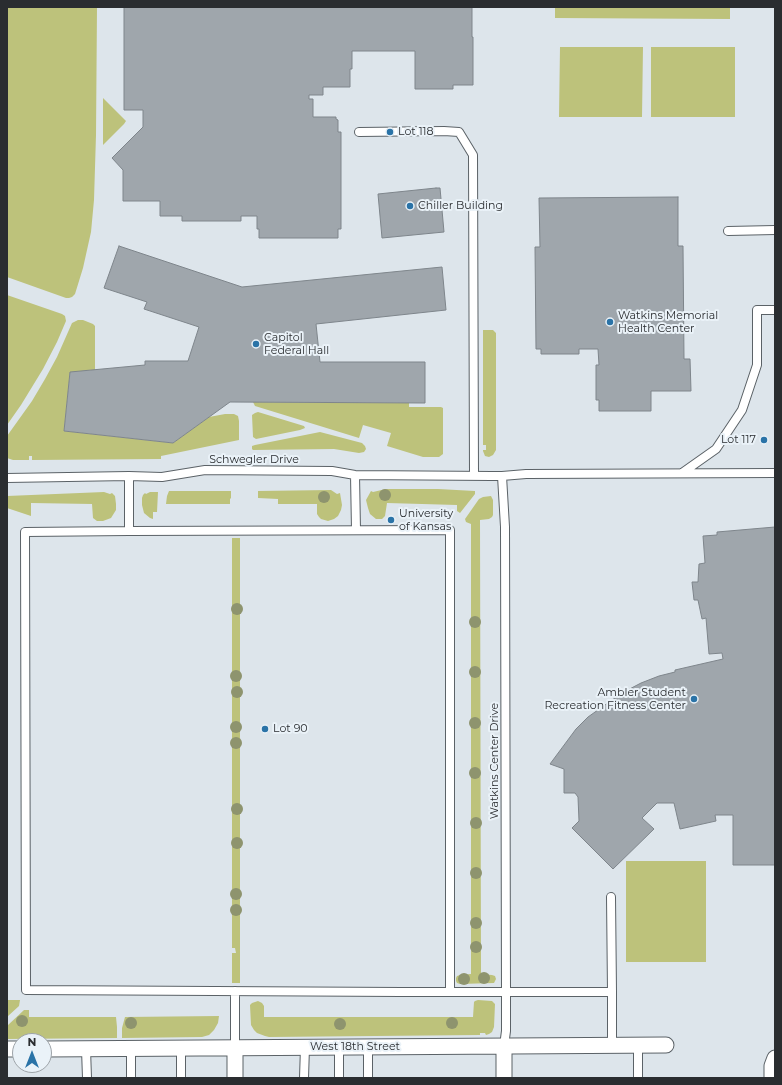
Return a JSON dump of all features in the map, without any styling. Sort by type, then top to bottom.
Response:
[{"type":"street","name":"West 18th Street","points":[[52,1049],[666,1045]]},
{"type":"street","points":[[504,1046],[504,1078]]},
{"type":"street","points":[[235,1048],[235,1078]]},
{"type":"street","points":[[772,1078],[772,1066],[775,1058]]},
{"type":"lane","points":[[359,132],[459,132],[473,155],[474,476]]},
{"type":"lane","points":[[728,231],[775,230]]},
{"type":"lane","points":[[682,473],[716,449],[742,410],[757,365],[757,310],[775,310]]},
{"type":"lane","name":"Schwegler Drive","points":[[7,478],[129,476],[162,477],[205,470],[332,471],[355,475],[474,476],[526,474],[775,473]]},
{"type":"lane","points":[[355,475],[356,530]]},
{"type":"lane","points":[[129,476],[129,531]]},
{"type":"lane","name":"Watkins Center Drive","points":[[502,476],[505,527],[506,1031],[504,1046]]},
{"type":"lane","points":[[450,992],[450,530],[25,532],[26,990],[450,992],[612,992]]},
{"type":"lane","points":[[611,897],[612,1045]]},
{"type":"lane","points":[[235,991],[235,1048]]},
{"type":"lane","points":[[638,1045],[638,1078]]},
{"type":"lane","points":[[304,1078],[305,1047]]},
{"type":"lane","points":[[339,1047],[339,1078]]},
{"type":"lane","points":[[368,1047],[368,1078]]},
{"type":"lane","points":[[131,1048],[131,1078]]},
{"type":"lane","points":[[181,1048],[181,1078]]},
{"type":"lane","points":[[86,1049],[87,1078]]},
{"type":"green space","points":[[7,7],[97,7],[96,135],[94,200],[91,232],[83,268],[75,294],[69,298],[7,277]]},
{"type":"green space","points":[[555,7],[730,7],[730,19],[555,18]]},
{"type":"green space","points":[[560,47],[643,47],[642,117],[559,117]]},
{"type":"green space","points":[[651,47],[735,47],[735,117],[651,117]]},
{"type":"green space","points":[[103,98],[126,121],[103,145]]},
{"type":"green space","points":[[7,295],[62,314],[65,316],[66,321],[43,369],[7,425]]},
{"type":"green space","points":[[78,320],[83,320],[95,326],[95,370],[70,373],[64,431],[173,443],[209,417],[234,414],[238,416],[239,421],[239,440],[161,456],[161,459],[32,460],[32,456],[29,456],[29,460],[13,460],[7,458],[7,436],[32,401],[45,379],[57,357],[72,323]]},
{"type":"green space","points":[[483,330],[493,330],[496,333],[496,450],[493,455],[489,457],[485,456],[483,451],[486,450],[486,445],[483,445]]},
{"type":"green space","points":[[253,402],[409,403],[409,407],[441,407],[443,408],[443,454],[439,457],[423,457],[387,446],[391,433],[363,425],[359,438],[255,406]]},
{"type":"green space","points":[[258,412],[304,426],[305,428],[256,439],[253,437],[252,415]]},
{"type":"green space","points":[[320,432],[362,443],[366,449],[364,452],[359,453],[334,449],[252,449],[252,446],[255,445]]},
{"type":"green space","points":[[386,489],[475,491],[475,494],[460,513],[457,511],[457,505],[387,503],[385,516],[382,519],[376,519],[370,514],[366,500],[371,491],[373,492]]},
{"type":"green space","points":[[331,490],[337,494],[340,493],[342,505],[338,516],[328,521],[321,519],[317,514],[317,504],[278,504],[278,499],[258,498],[258,491]]},
{"type":"green space","points":[[169,491],[231,491],[231,498],[230,504],[166,504]]},
{"type":"green space","points":[[104,492],[110,494],[112,493],[115,496],[116,510],[111,518],[103,521],[97,521],[93,518],[92,504],[31,503],[31,516],[7,508],[7,496]]},
{"type":"green space","points":[[150,492],[158,492],[157,512],[153,512],[153,519],[144,513],[142,505],[143,495]]},
{"type":"green space","points":[[491,496],[493,500],[493,515],[489,519],[480,520],[481,974],[495,976],[496,979],[494,983],[460,984],[456,981],[457,976],[471,974],[471,524],[466,522],[465,519],[479,499]]},
{"type":"green space","points":[[232,538],[240,538],[240,983],[232,983],[232,953],[236,953],[235,948],[232,948]]},
{"type":"green space","points":[[626,861],[706,861],[706,962],[626,962]]},
{"type":"green space","points":[[7,1000],[20,1000],[19,1006],[7,1017]]},
{"type":"green space","points":[[478,1000],[492,1001],[495,1004],[494,1027],[492,1032],[486,1035],[485,1033],[480,1033],[480,1035],[269,1037],[257,1033],[251,1025],[250,1005],[258,1001],[264,1006],[264,1017],[473,1017],[474,1002]]},
{"type":"green space","points":[[24,1010],[29,1010],[29,1017],[116,1017],[117,1038],[52,1039],[52,1033],[12,1033],[12,1039],[7,1039],[7,1026]]},
{"type":"green space","points":[[219,1016],[218,1023],[214,1030],[209,1035],[202,1037],[122,1038],[122,1028],[125,1017]]},
{"type":"building","points":[[124,7],[472,7],[473,85],[453,85],[453,89],[415,89],[415,51],[352,51],[350,87],[323,87],[323,95],[309,95],[309,99],[313,99],[313,117],[336,117],[338,120],[338,132],[341,132],[341,229],[338,229],[338,238],[259,238],[257,216],[241,216],[241,221],[182,221],[182,216],[160,216],[160,201],[123,201],[123,170],[112,158],[143,127],[143,110],[124,110]]},
{"type":"building","name":"Chiller Building","points":[[440,188],[444,232],[382,238],[378,194]]},
{"type":"building","name":"Watkins Memorial Health Center","points":[[678,197],[678,246],[683,246],[684,359],[690,359],[691,391],[651,391],[651,411],[599,411],[599,400],[596,400],[596,365],[599,365],[598,349],[579,349],[579,354],[541,354],[541,349],[536,349],[535,247],[540,247],[539,198]]},
{"type":"building","name":"Capitol Federal Hall","points":[[119,246],[242,287],[442,267],[446,310],[316,324],[320,362],[425,362],[425,403],[230,402],[173,443],[64,431],[70,372],[145,365],[145,361],[188,361],[199,327],[144,309],[147,302],[104,288]]},
{"type":"building","name":"Ambler Student Recreation Fitness Center","points":[[775,527],[775,865],[733,865],[733,815],[715,815],[716,821],[680,829],[674,803],[657,803],[642,818],[654,829],[613,869],[572,828],[579,821],[578,797],[575,793],[564,793],[564,769],[550,764],[576,729],[588,717],[622,693],[641,683],[675,672],[675,670],[723,659],[722,653],[709,654],[706,618],[702,619],[698,600],[694,600],[692,582],[698,582],[699,564],[705,563],[703,536],[717,535],[717,532]]},
{"type":"place","name":"Lot 118","points":[[390,132]]},
{"type":"place","name":"Chiller Building","points":[[410,206]]},
{"type":"place","name":"Watkins Memorial Health Center","points":[[610,322]]},
{"type":"place","name":"Capitol Federal Hall","points":[[256,344]]},
{"type":"place","name":"Lot 117","points":[[764,440]]},
{"type":"place","name":"University of Kansas","points":[[391,520]]},
{"type":"place","name":"Ambler Student Recreation Fitness Center","points":[[694,699]]},
{"type":"place","name":"Lot 90","points":[[265,729]]}]
